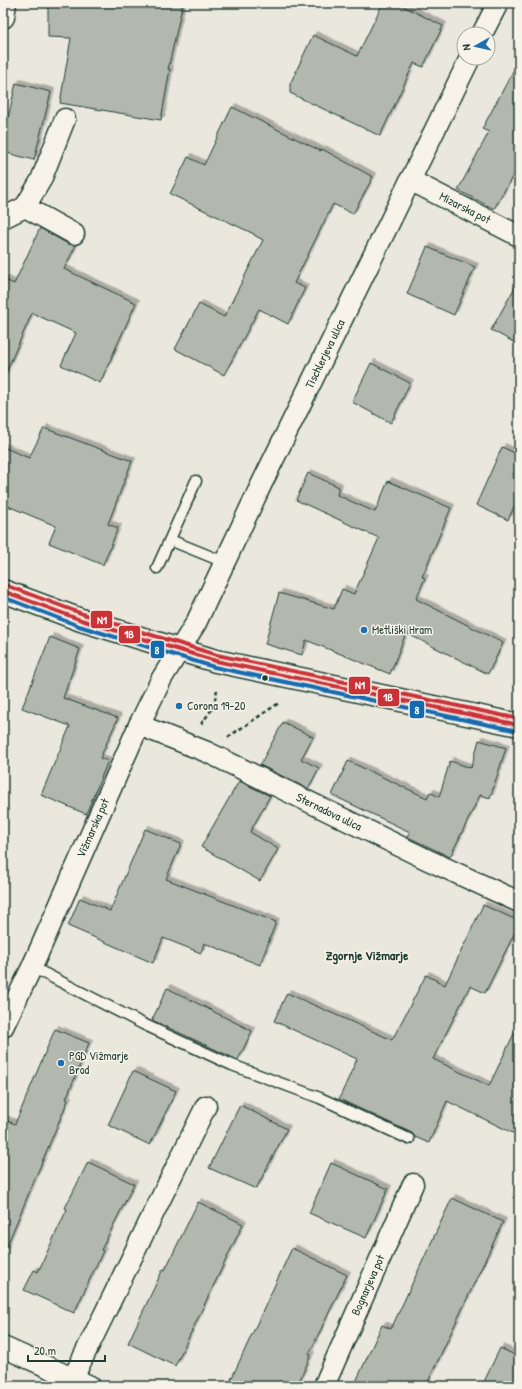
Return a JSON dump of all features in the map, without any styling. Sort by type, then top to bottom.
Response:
[{"type":"main road","points":[[3,17],[5,3]]},
{"type":"main road","points":[[3,591],[81,620],[216,661],[519,726]]},
{"type":"street","points":[[486,26],[498,3]]},
{"type":"street","name":"Tischlerjeva ulica","points":[[180,651],[196,623],[224,562],[466,66]]},
{"type":"street","points":[[3,218],[25,207],[41,180],[65,119]]},
{"type":"street","name":"Mizarska pot","points":[[410,180],[519,236]]},
{"type":"street","points":[[25,207],[74,234]]},
{"type":"street","name":"Vižmarska pot","points":[[3,1027],[8,1006],[32,967],[139,725],[162,678],[180,651]]},
{"type":"street","name":"Sternadova ulica","points":[[139,725],[207,752],[426,859],[519,902]]},
{"type":"street","points":[[3,1347],[82,1382],[206,1106]]},
{"type":"street","name":"Bognarjeva pot","points":[[324,1386],[413,1184]]},
{"type":"lane","points":[[157,568],[196,481]]},
{"type":"lane","points":[[170,540],[224,562]]},
{"type":"lane","points":[[32,967],[143,1024],[232,1065],[320,1098],[409,1138]]},
{"type":"path","points":[[186,744],[213,708],[218,690]]},
{"type":"path","points":[[207,752],[279,703]]},
{"type":"building","points":[[48,3],[183,3],[168,69],[170,69],[161,120],[60,103],[71,38],[48,37]]},
{"type":"building","points":[[383,3],[397,3],[443,26],[423,67],[414,63],[380,136],[290,93],[290,84],[313,35],[357,56]]},
{"type":"building","points":[[519,60],[519,165],[494,209],[458,190],[489,132],[482,129]]},
{"type":"building","points":[[16,83],[51,92],[34,160],[3,152],[3,140]]},
{"type":"building","points":[[232,107],[321,151],[322,149],[373,177],[353,214],[333,204],[294,283],[305,288],[288,324],[259,309],[224,375],[175,349],[199,304],[224,317],[263,240],[254,234],[170,194],[188,157],[204,165]]},
{"type":"building","points":[[40,228],[68,244],[76,245],[64,269],[136,303],[100,383],[61,365],[76,333],[32,313],[3,379],[3,279],[14,284]]},
{"type":"building","points":[[427,247],[475,267],[454,315],[407,294]]},
{"type":"building","points":[[519,280],[519,345],[491,330]]},
{"type":"building","points":[[371,363],[410,383],[391,423],[352,402]]},
{"type":"building","points":[[44,428],[132,461],[108,524],[118,528],[103,565],[49,543],[56,526],[3,504],[3,447],[29,458]]},
{"type":"building","points":[[502,447],[519,455],[519,462],[512,477],[519,480],[519,496],[508,520],[476,505]]},
{"type":"building","points":[[308,473],[339,487],[337,495],[375,512],[388,481],[451,508],[422,577],[425,578],[416,599],[503,643],[488,674],[406,633],[390,674],[306,640],[302,655],[265,644],[279,593],[334,609],[342,589],[354,594],[379,538],[296,500]]},
{"type":"building","points":[[50,637],[80,649],[63,698],[118,718],[100,758],[108,761],[86,814],[41,795],[70,726],[22,708]]},
{"type":"building","points":[[283,722],[313,737],[301,759],[319,768],[308,789],[260,765]]},
{"type":"building","points":[[479,740],[506,748],[490,798],[480,795],[450,857],[408,837],[410,832],[332,795],[348,761],[427,798],[430,792],[439,797],[450,761],[471,768]]},
{"type":"building","points":[[239,781],[270,796],[250,832],[278,849],[260,881],[201,847]]},
{"type":"building","points":[[145,829],[181,844],[166,879],[276,922],[260,965],[204,943],[201,953],[163,938],[153,963],[68,926],[80,898],[110,911]]},
{"type":"building","points":[[483,905],[519,921],[519,924],[485,993],[470,986],[433,1059],[489,1086],[519,1023],[519,1136],[447,1101],[429,1143],[415,1137],[412,1133],[339,1099],[357,1059],[274,1021],[287,993],[392,1040],[426,975],[445,985]]},
{"type":"building","points":[[167,988],[252,1031],[238,1060],[152,1020]]},
{"type":"building","points":[[55,1029],[89,1043],[66,1099],[68,1100],[3,1255],[3,1119],[15,1124]]},
{"type":"building","points":[[133,1071],[176,1091],[150,1145],[108,1125]]},
{"type":"building","points":[[240,1105],[287,1129],[256,1189],[209,1168]]},
{"type":"building","points":[[88,1162],[134,1184],[101,1250],[103,1251],[74,1313],[24,1290],[34,1270],[38,1272],[67,1209],[65,1208]]},
{"type":"building","points":[[331,1163],[388,1189],[366,1238],[309,1213]]},
{"type":"building","points":[[452,1198],[503,1222],[426,1386],[354,1386],[382,1325],[391,1329]]},
{"type":"building","points":[[198,1202],[243,1224],[175,1366],[128,1343],[163,1269],[165,1270]]},
{"type":"building","points":[[292,1248],[347,1275],[309,1354],[311,1355],[297,1386],[228,1386]]},
{"type":"building","points":[[500,1348],[519,1357],[519,1386],[482,1386]]},
{"type":"transit line","name":"N1","points":[[5,585],[83,614],[217,655],[519,719]]},
{"type":"transit line","name":"1B","points":[[3,591],[81,620],[216,661],[519,725]]},
{"type":"transit line","name":"8","points":[[3,597],[79,626],[214,667],[518,731]]},
{"type":"place","name":"Metliški Hram","points":[[364,630]]},
{"type":"place","name":"Corona 19-20","points":[[179,706]]},
{"type":"place","name":"PGD Vižmarje Brod","points":[[61,1063]]},
{"type":"district","name":"Zgornje Vižmarje","points":[[367,955]]}]
